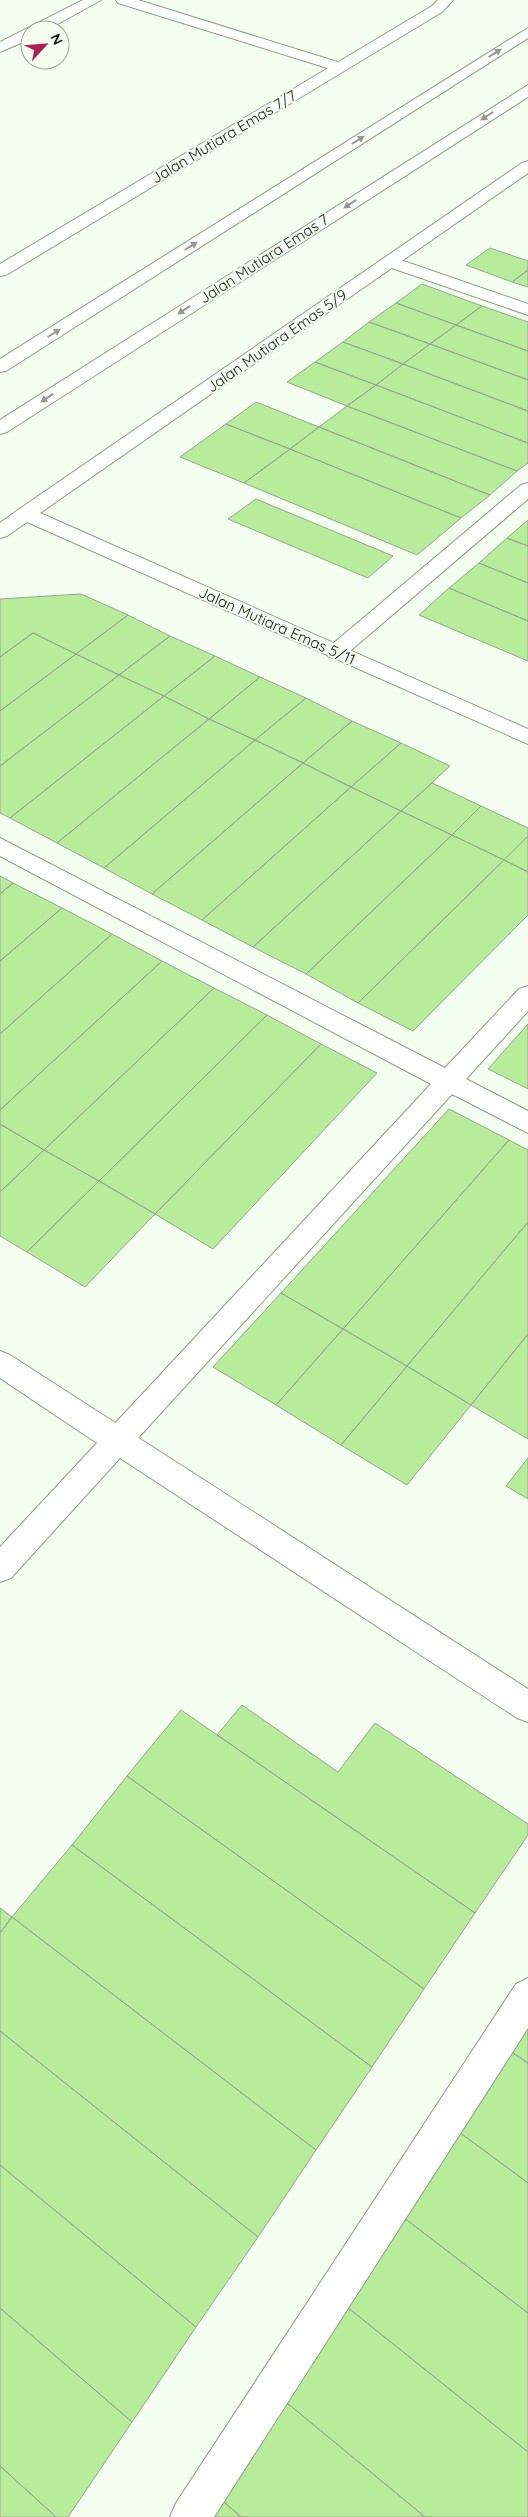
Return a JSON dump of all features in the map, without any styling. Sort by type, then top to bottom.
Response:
[{"type":"street","points":[[55,20],[94,0]]},
{"type":"street","points":[[123,0],[339,67]]},
{"type":"street","name":"Jalan Mutiara Emas 7/7","points":[[0,271],[436,9],[446,0]]},
{"type":"street","points":[[4,362],[528,32]]},
{"type":"street","points":[[0,48],[20,38]]},
{"type":"street","name":"Jalan Mutiara Emas 7","points":[[0,428],[528,90]]},
{"type":"street","name":"Jalan Mutiara Emas 5/9","points":[[0,532],[528,166]]},
{"type":"street","points":[[392,262],[528,310]]},
{"type":"street","points":[[336,652],[528,489]]},
{"type":"street","name":"Jalan Mutiara Emas 5/11","points":[[25,514],[528,737]]},
{"type":"street","points":[[0,846],[528,1123]]},
{"type":"street","points":[[0,1568],[528,995]]},
{"type":"street","points":[[0,1363],[528,1707]]},
{"type":"street","points":[[190,2517],[528,1996]]},
{"type":"building","points":[[490,248],[528,261],[528,270],[512,282],[466,265]]},
{"type":"building","points":[[528,270],[528,287],[512,282]]},
{"type":"building","points":[[422,284],[482,306],[456,325],[396,303]]},
{"type":"building","points":[[396,303],[456,325],[430,344],[369,322]]},
{"type":"building","points":[[482,306],[528,322],[528,351],[456,325]]},
{"type":"building","points":[[369,322],[430,344],[403,364],[343,342]]},
{"type":"building","points":[[456,325],[528,351],[528,380],[430,344]]},
{"type":"building","points":[[343,342],[403,364],[376,385],[315,362]]},
{"type":"building","points":[[430,344],[528,380],[528,411],[403,364]]},
{"type":"building","points":[[315,362],[376,385],[347,406],[287,382]]},
{"type":"building","points":[[403,364],[528,411],[528,443],[376,385]]},
{"type":"building","points":[[376,385],[528,443],[528,463],[517,471],[347,406]]},
{"type":"building","points":[[256,402],[319,427],[290,449],[226,424]]},
{"type":"building","points":[[347,406],[517,471],[490,495],[319,427]]},
{"type":"building","points":[[226,424],[290,449],[244,483],[180,457]]},
{"type":"building","points":[[319,427],[490,495],[461,518],[290,449]]},
{"type":"building","points":[[290,449],[461,518],[417,555],[244,483]]},
{"type":"building","points":[[256,499],[393,556],[368,578],[228,519]]},
{"type":"building","points":[[528,520],[528,546],[507,538]]},
{"type":"building","points":[[507,538],[528,546],[528,583],[479,563]]},
{"type":"building","points":[[479,563],[528,583],[528,621],[449,588]]},
{"type":"building","points":[[449,588],[528,621],[528,661],[419,615]]},
{"type":"building","points":[[81,594],[128,615],[76,654],[33,633],[0,657],[0,599]]},
{"type":"building","points":[[128,615],[170,636],[119,675],[76,654]]},
{"type":"building","points":[[33,633],[76,654],[0,711],[0,657]]},
{"type":"building","points":[[170,636],[215,656],[164,696],[119,675]]},
{"type":"building","points":[[76,654],[119,675],[0,766],[0,711]]},
{"type":"building","points":[[215,656],[260,677],[209,719],[164,696]]},
{"type":"building","points":[[119,675],[164,696],[10,818],[0,813],[0,766]]},
{"type":"building","points":[[260,677],[306,698],[255,740],[209,719]]},
{"type":"building","points":[[164,696],[209,719],[57,843],[10,818]]},
{"type":"building","points":[[306,698],[352,721],[303,763],[255,740]]},
{"type":"building","points":[[209,719],[255,740],[104,868],[57,843]]},
{"type":"building","points":[[352,721],[401,743],[351,787],[303,763]]},
{"type":"building","points":[[255,740],[303,763],[152,894],[104,868]]},
{"type":"building","points":[[401,743],[450,766],[401,811],[351,787]]},
{"type":"building","points":[[303,763],[351,787],[202,920],[152,894]]},
{"type":"building","points":[[432,783],[481,806],[452,835],[401,811]]},
{"type":"building","points":[[351,787],[401,811],[253,947],[202,920]]},
{"type":"building","points":[[481,806],[528,828],[528,836],[504,860],[452,835]]},
{"type":"building","points":[[401,811],[452,835],[306,974],[253,947]]},
{"type":"building","points":[[452,835],[504,860],[358,1003],[306,974]]},
{"type":"building","points":[[528,836],[528,872],[504,860]]},
{"type":"building","points":[[504,860],[528,872],[528,915],[413,1031],[358,1003]]},
{"type":"building","points":[[0,876],[13,883],[0,894]]},
{"type":"building","points":[[13,883],[62,908],[0,961],[0,894]]},
{"type":"building","points":[[62,908],[112,934],[0,1034],[0,961]]},
{"type":"building","points":[[112,934],[162,961],[0,1110],[0,1034]]},
{"type":"building","points":[[162,961],[214,988],[44,1150],[0,1124],[0,1110]]},
{"type":"building","points":[[214,988],[267,1015],[99,1181],[44,1150]]},
{"type":"building","points":[[267,1015],[321,1044],[155,1214],[99,1181]]},
{"type":"building","points":[[528,1024],[528,1089],[488,1069]]},
{"type":"building","points":[[321,1044],[377,1073],[213,1249],[155,1214]]},
{"type":"building","points":[[449,1109],[509,1140],[343,1329],[281,1293]]},
{"type":"building","points":[[0,1124],[44,1150],[0,1192]]},
{"type":"building","points":[[509,1140],[528,1150],[528,1222],[407,1366],[343,1329]]},
{"type":"building","points":[[44,1150],[99,1181],[27,1252],[0,1236],[0,1192]]},
{"type":"building","points":[[99,1181],[155,1214],[85,1287],[27,1252]]},
{"type":"building","points":[[528,1222],[528,1334],[471,1405],[407,1366]]},
{"type":"building","points":[[281,1293],[343,1329],[276,1405],[213,1367]]},
{"type":"building","points":[[343,1329],[407,1366],[341,1445],[276,1405]]},
{"type":"building","points":[[528,1334],[528,1439],[471,1405]]},
{"type":"building","points":[[407,1366],[471,1405],[407,1485],[341,1445]]},
{"type":"building","points":[[528,1458],[528,1499],[506,1486]]},
{"type":"building","points":[[242,1705],[338,1772],[375,1723],[528,1824],[528,1835],[475,1913],[217,1735]]},
{"type":"building","points":[[181,1710],[475,1913],[424,1989],[127,1776]]},
{"type":"building","points":[[127,1776],[424,1989],[372,2067],[72,1845]]},
{"type":"building","points":[[72,1845],[372,2067],[316,2150],[12,1917]]},
{"type":"building","points":[[0,1908],[12,1917],[0,1933]]},
{"type":"building","points":[[12,1917],[316,2150],[258,2237],[0,2031],[0,1933]]},
{"type":"building","points":[[528,2023],[528,2063],[510,2051]]},
{"type":"building","points":[[0,2031],[258,2237],[196,2327],[0,2165]]},
{"type":"building","points":[[510,2051],[528,2063],[528,2183],[459,2132]]},
{"type":"building","points":[[459,2132],[528,2183],[528,2313],[403,2217]]},
{"type":"building","points":[[0,2165],[196,2327],[132,2422],[0,2308]]},
{"type":"building","points":[[403,2217],[528,2313],[528,2452],[347,2307]]},
{"type":"building","points":[[347,2307],[528,2452],[528,2517],[425,2517],[286,2402]]},
{"type":"building","points":[[0,2308],[132,2422],[68,2517],[56,2517],[0,2466]]},
{"type":"building","points":[[286,2402],[425,2517],[241,2517],[223,2501]]},
{"type":"building","points":[[0,2466],[56,2517],[0,2517]]},
{"type":"building","points":[[223,2501],[241,2517],[214,2517]]}]
